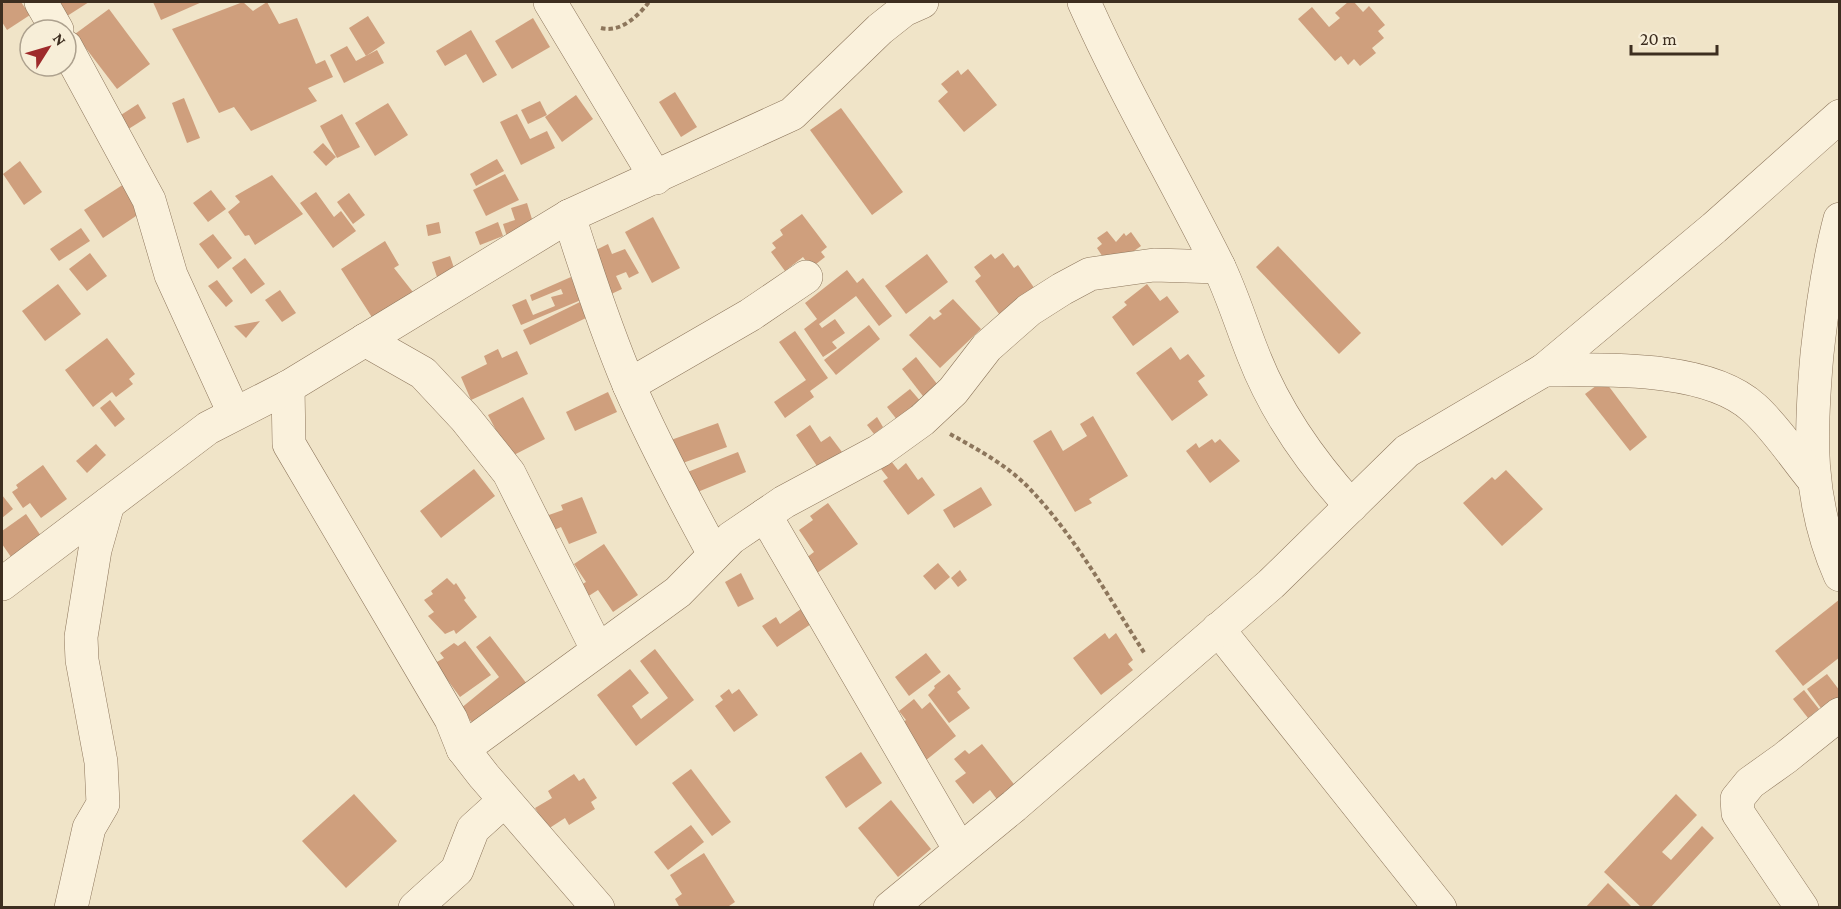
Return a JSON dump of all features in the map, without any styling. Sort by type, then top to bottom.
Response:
[{"type":"street","points":[[42,2],[51,18]]},
{"type":"street","points":[[2,584],[208,428],[288,387],[569,216],[792,114],[880,29],[904,10],[922,2]]},
{"type":"street","points":[[1084,2],[1113,67],[1219,267],[1239,310],[1253,355],[1285,420],[1324,475],[1351,506]]},
{"type":"street","points":[[556,9],[656,178]]},
{"type":"street","points":[[78,69],[149,200],[171,275],[234,413]]},
{"type":"street","points":[[890,908],[1271,584],[1407,451],[1544,370],[1714,228],[1839,116]]},
{"type":"street","points":[[569,216],[593,294],[629,385],[666,465],[714,554]]},
{"type":"street","points":[[1839,219],[1823,294],[1810,437],[1813,479],[1829,551],[1839,575]]},
{"type":"street","points":[[463,749],[678,592],[731,538],[784,502],[879,451],[922,420],[953,391],[987,347],[1029,310],[1090,274],[1154,265],[1219,267]]},
{"type":"street","points":[[629,385],[750,315],[806,277]]},
{"type":"street","points":[[365,340],[423,373],[465,418],[508,473],[597,649]]},
{"type":"street","points":[[1544,370],[1611,370],[1694,378],[1710,383],[1737,395],[1754,408],[1813,479]]},
{"type":"street","points":[[288,387],[289,444],[451,719],[463,749],[504,801],[598,908]]},
{"type":"street","points":[[71,908],[90,828],[103,804],[101,762],[82,660],[81,637],[95,550],[108,504]]},
{"type":"street","points":[[765,515],[960,850]]},
{"type":"street","points":[[1218,629],[1440,908]]},
{"type":"street","points":[[1802,908],[1738,813],[1737,799],[1750,783],[1785,759],[1839,714]]},
{"type":"street","points":[[415,908],[457,870],[473,829],[504,801]]},
{"type":"path","points":[[556,9],[607,30],[634,20],[649,2]]},
{"type":"path","points":[[922,420],[983,452],[1028,487],[1068,535],[1161,679]]},
{"type":"building","points":[[21,2],[30,15],[18,18],[18,23],[7,30],[2,22],[2,4]]},
{"type":"building","points":[[53,2],[89,2],[64,18]]},
{"type":"building","points":[[153,2],[202,2],[161,20]]},
{"type":"building","points":[[243,2],[253,11],[267,2],[279,24],[297,18],[316,64],[325,60],[333,77],[308,88],[317,101],[251,131],[234,107],[219,113],[172,29]]},
{"type":"building","points":[[1348,2],[1354,2],[1363,12],[1369,6],[1385,25],[1378,31],[1384,38],[1372,48],[1376,53],[1360,66],[1354,59],[1348,65],[1341,56],[1335,61],[1298,19],[1312,7],[1329,27],[1340,18],[1335,13]]},
{"type":"building","points":[[109,9],[150,64],[117,89],[78,38],[78,32]]},
{"type":"building","points":[[368,16],[385,43],[366,56],[349,28]]},
{"type":"building","points":[[533,18],[550,47],[512,69],[495,41]]},
{"type":"building","points":[[471,30],[497,75],[483,83],[466,54],[445,66],[436,51]]},
{"type":"building","points":[[347,46],[356,61],[377,50],[384,63],[344,83],[330,55]]},
{"type":"building","points":[[968,69],[997,105],[964,132],[938,101],[948,92],[941,84],[958,70],[961,75]]},
{"type":"building","points":[[675,92],[697,127],[681,137],[659,102]]},
{"type":"building","points":[[576,95],[593,119],[562,142],[545,117]]},
{"type":"building","points":[[184,98],[200,138],[187,143],[172,103]]},
{"type":"building","points":[[540,101],[547,115],[528,124],[521,110]]},
{"type":"building","points":[[388,103],[408,135],[375,156],[355,123]]},
{"type":"building","points":[[138,104],[146,118],[119,135],[110,122]]},
{"type":"building","points":[[841,108],[903,192],[872,215],[810,130]]},
{"type":"building","points":[[342,114],[360,147],[337,158],[320,126]]},
{"type":"building","points":[[517,114],[530,139],[547,131],[555,148],[521,165],[500,122]]},
{"type":"building","points":[[323,143],[336,157],[326,166],[313,152]]},
{"type":"building","points":[[497,159],[504,171],[476,186],[470,174]]},
{"type":"building","points":[[20,161],[42,192],[24,205],[3,174]]},
{"type":"building","points":[[505,174],[519,200],[486,216],[473,190]]},
{"type":"building","points":[[272,175],[303,214],[255,245],[249,235],[245,236],[228,212],[240,202],[235,196]]},
{"type":"building","points":[[124,184],[142,212],[103,238],[84,210]]},
{"type":"building","points":[[211,190],[226,209],[208,222],[193,203]]},
{"type":"building","points":[[316,192],[334,217],[341,211],[356,231],[333,248],[300,203]]},
{"type":"building","points":[[349,193],[365,215],[353,224],[337,202]]},
{"type":"building","points":[[527,203],[536,232],[508,240],[503,224],[515,220],[511,208]]},
{"type":"building","points":[[802,214],[827,247],[821,252],[825,257],[811,268],[803,257],[785,271],[771,252],[776,248],[772,243],[783,235],[780,230]]},
{"type":"building","points":[[653,217],[680,268],[652,283],[625,232]]},
{"type":"building","points":[[439,222],[441,233],[428,236],[426,225]]},
{"type":"building","points":[[498,222],[503,236],[480,245],[475,232]]},
{"type":"building","points":[[81,228],[90,241],[59,261],[50,249]]},
{"type":"building","points":[[1107,231],[1116,242],[1124,233],[1126,236],[1131,232],[1141,246],[1110,268],[1097,248],[1102,244],[1097,238]]},
{"type":"building","points":[[213,234],[232,258],[218,269],[199,244]]},
{"type":"building","points":[[385,241],[399,265],[394,268],[416,296],[375,322],[341,269]]},
{"type":"building","points":[[608,244],[612,254],[625,249],[639,273],[629,278],[626,272],[616,276],[622,289],[607,296],[592,252]]},
{"type":"building","points":[[1278,246],[1361,333],[1339,354],[1256,267]]},
{"type":"building","points":[[90,253],[107,276],[87,291],[69,269]]},
{"type":"building","points":[[1003,253],[1014,268],[1018,265],[1035,289],[1002,318],[975,281],[981,276],[974,267],[991,254],[995,259]]},
{"type":"building","points":[[927,254],[948,282],[906,314],[885,286]]},
{"type":"building","points":[[450,256],[458,280],[440,286],[432,262]]},
{"type":"building","points":[[245,258],[265,284],[251,294],[232,268]]},
{"type":"building","points":[[847,270],[857,283],[863,278],[892,316],[879,326],[856,296],[819,324],[822,328],[835,319],[845,333],[832,342],[837,348],[823,357],[804,329],[817,319],[805,303]]},
{"type":"building","points":[[571,277],[581,300],[521,325],[512,305],[526,299],[533,315],[555,306],[551,297],[563,294],[561,289],[532,301],[530,295]]},
{"type":"building","points":[[217,280],[233,301],[226,307],[208,286]]},
{"type":"building","points":[[58,284],[81,314],[45,341],[22,311]]},
{"type":"building","points":[[1147,284],[1160,301],[1167,296],[1179,312],[1133,346],[1112,317],[1127,305],[1124,302]]},
{"type":"building","points":[[280,290],[296,313],[282,322],[265,300]]},
{"type":"building","points":[[953,299],[981,329],[940,368],[909,335],[930,316],[934,320],[942,314],[939,311]]},
{"type":"building","points":[[580,302],[588,317],[530,345],[523,330]]},
{"type":"building","points":[[260,321],[246,338],[234,326]]},
{"type":"building","points":[[869,325],[880,339],[836,375],[824,360]]},
{"type":"building","points":[[795,331],[828,378],[810,391],[814,397],[785,418],[774,402],[806,380],[779,342]]},
{"type":"building","points":[[107,338],[135,374],[129,379],[133,384],[116,397],[112,392],[93,407],[65,370]]},
{"type":"building","points":[[1171,347],[1180,360],[1188,354],[1205,376],[1198,381],[1208,395],[1172,421],[1136,373]]},
{"type":"building","points":[[498,349],[502,358],[517,351],[528,374],[471,400],[461,377],[487,364],[484,356]]},
{"type":"building","points":[[916,357],[941,389],[926,400],[902,369]]},
{"type":"building","points":[[1604,380],[1647,437],[1630,451],[1585,394]]},
{"type":"building","points":[[910,389],[922,403],[898,421],[887,407]]},
{"type":"building","points":[[608,392],[617,412],[575,431],[566,412]]},
{"type":"building","points":[[523,397],[545,439],[510,457],[488,415]]},
{"type":"building","points":[[110,400],[125,419],[115,427],[100,408]]},
{"type":"building","points":[[1093,416],[1128,476],[1089,499],[1092,503],[1075,512],[1033,441],[1051,430],[1063,451],[1087,436],[1080,424]]},
{"type":"building","points":[[877,417],[883,427],[874,434],[867,425]]},
{"type":"building","points":[[718,423],[727,447],[680,464],[671,440]]},
{"type":"building","points":[[810,425],[821,442],[830,436],[842,452],[819,469],[796,435]]},
{"type":"building","points":[[1212,439],[1215,443],[1220,439],[1240,461],[1210,483],[1186,451],[1196,443],[1199,448]]},
{"type":"building","points":[[96,444],[106,455],[87,473],[76,461]]},
{"type":"building","points":[[738,452],[746,472],[688,496],[680,475]]},
{"type":"building","points":[[891,461],[898,470],[906,463],[918,480],[922,477],[935,495],[908,515],[883,481],[888,478],[881,469]]},
{"type":"building","points":[[43,465],[67,499],[41,518],[30,503],[23,508],[12,492],[18,488],[16,485]]},
{"type":"building","points":[[474,469],[495,496],[441,538],[420,511]]},
{"type":"building","points":[[1506,470],[1543,509],[1502,546],[1463,503],[1492,477],[1495,480]]},
{"type":"building","points":[[981,487],[992,505],[954,528],[943,510]]},
{"type":"building","points":[[2,495],[13,509],[2,518]]},
{"type":"building","points":[[582,497],[597,533],[569,544],[561,527],[552,531],[546,516],[563,510],[561,505]]},
{"type":"building","points":[[828,503],[858,544],[813,576],[802,561],[814,552],[799,530],[813,520],[810,516]]},
{"type":"building","points":[[26,514],[41,536],[11,557],[2,544],[2,531]]},
{"type":"building","points":[[604,544],[638,595],[613,612],[598,590],[584,599],[577,587],[586,582],[574,564]]},
{"type":"building","points":[[938,563],[950,577],[935,590],[923,576]]},
{"type":"building","points":[[960,570],[967,580],[958,587],[951,578]]},
{"type":"building","points":[[741,573],[754,599],[738,607],[725,582]]},
{"type":"building","points":[[447,578],[454,585],[456,583],[466,598],[464,600],[477,617],[456,634],[454,630],[445,634],[428,616],[434,612],[424,600],[433,594],[431,591]]},
{"type":"building","points":[[1840,599],[1840,657],[1803,686],[1775,651]]},
{"type":"building","points":[[801,609],[811,624],[777,647],[762,626],[776,617],[780,624]]},
{"type":"building","points":[[1105,633],[1109,639],[1116,633],[1133,660],[1128,664],[1133,670],[1101,695],[1073,658]]},
{"type":"building","points":[[490,636],[527,684],[478,729],[460,709],[499,677],[476,647]]},
{"type":"building","points":[[465,641],[491,675],[460,697],[435,663],[444,658],[440,653],[454,643],[458,646]]},
{"type":"building","points":[[655,649],[694,700],[636,746],[597,695],[630,669],[649,693],[632,706],[641,719],[668,698],[640,661]]},
{"type":"building","points":[[926,653],[941,672],[909,696],[895,677]]},
{"type":"building","points":[[949,674],[961,689],[957,692],[970,708],[949,723],[928,695],[935,688],[934,686]]},
{"type":"building","points":[[1827,674],[1840,691],[1840,699],[1823,711],[1807,689]]},
{"type":"building","points":[[729,689],[732,694],[739,689],[758,715],[734,732],[715,706],[723,700],[720,696]]},
{"type":"building","points":[[1804,690],[1819,709],[1808,718],[1793,699]]},
{"type":"building","points":[[914,699],[922,709],[930,702],[956,736],[925,761],[899,726],[906,720],[899,711]]},
{"type":"building","points":[[982,744],[1017,788],[999,802],[990,790],[973,804],[955,781],[966,773],[954,759],[965,750],[969,754]]},
{"type":"building","points":[[861,752],[882,783],[846,808],[825,777]]},
{"type":"building","points":[[691,769],[731,822],[712,836],[672,783]]},
{"type":"building","points":[[574,774],[579,781],[584,778],[597,798],[591,802],[595,809],[569,825],[565,818],[548,829],[535,808],[552,798],[548,791]]},
{"type":"building","points":[[354,794],[397,841],[346,888],[302,841]]},
{"type":"building","points":[[1676,794],[1697,815],[1662,852],[1671,860],[1702,826],[1714,838],[1650,908],[1642,908],[1604,872]]},
{"type":"building","points":[[891,800],[931,849],[898,877],[858,828]]},
{"type":"building","points":[[691,825],[704,842],[668,870],[654,852]]},
{"type":"building","points":[[704,853],[735,902],[726,908],[680,908],[675,899],[682,894],[670,875]]},
{"type":"building","points":[[1608,883],[1633,908],[1585,908]]}]
